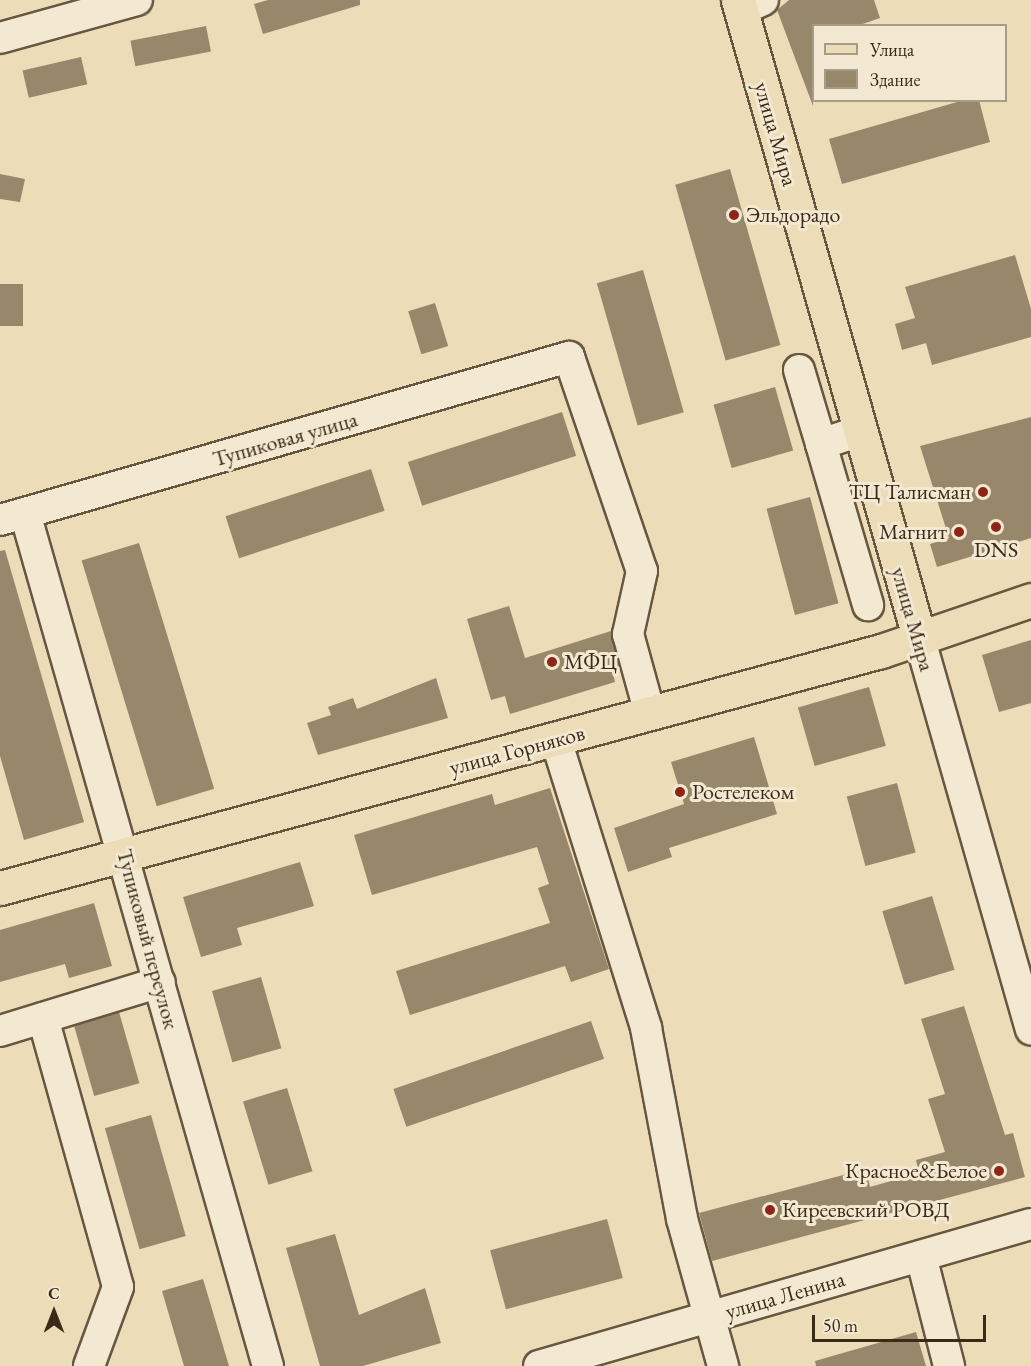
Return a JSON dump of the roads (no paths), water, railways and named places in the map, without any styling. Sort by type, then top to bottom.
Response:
[{"type":"main road","name":"улица Мира","points":[[747,3],[860,431],[920,640]]},
{"type":"main road","name":"улица Горняков","points":[[0,888],[124,853],[556,740],[920,640],[1031,600]]},
{"type":"street","points":[[0,38],[137,0]]},
{"type":"street","name":"Тупиковая улица","points":[[12,517],[570,357],[642,571],[628,634],[650,714]]},
{"type":"street","points":[[800,370],[868,605]]},
{"type":"street","points":[[821,444],[860,431]]},
{"type":"street","name":"Тупиковый переулок","points":[[12,517],[124,853],[268,1366]]},
{"type":"street","name":"улица Мира","points":[[920,640],[1031,1030]]},
{"type":"street","points":[[556,740],[646,1028],[682,1219],[723,1366]]},
{"type":"street","points":[[0,1031],[160,982]]},
{"type":"street","points":[[43,1018],[118,1287],[89,1366]]},
{"type":"street","name":"улица Ленина","points":[[539,1366],[1031,1224]]},
{"type":"street","points":[[921,1256],[949,1366]]},
{"type":"place","name":"Эльдорадо","points":[[734,215]]},
{"type":"place","name":"ТЦ Талисман","points":[[983,492]]},
{"type":"place","name":"DNS","points":[[996,527]]},
{"type":"place","name":"Магнит","points":[[959,532]]},
{"type":"place","name":"МФЦ","points":[[552,662]]},
{"type":"place","name":"Ростелеком","points":[[680,792]]},
{"type":"place","name":"Красное&Белое","points":[[999,1171]]},
{"type":"place","name":"Киреевский РОВД","points":[[770,1210]]}]
